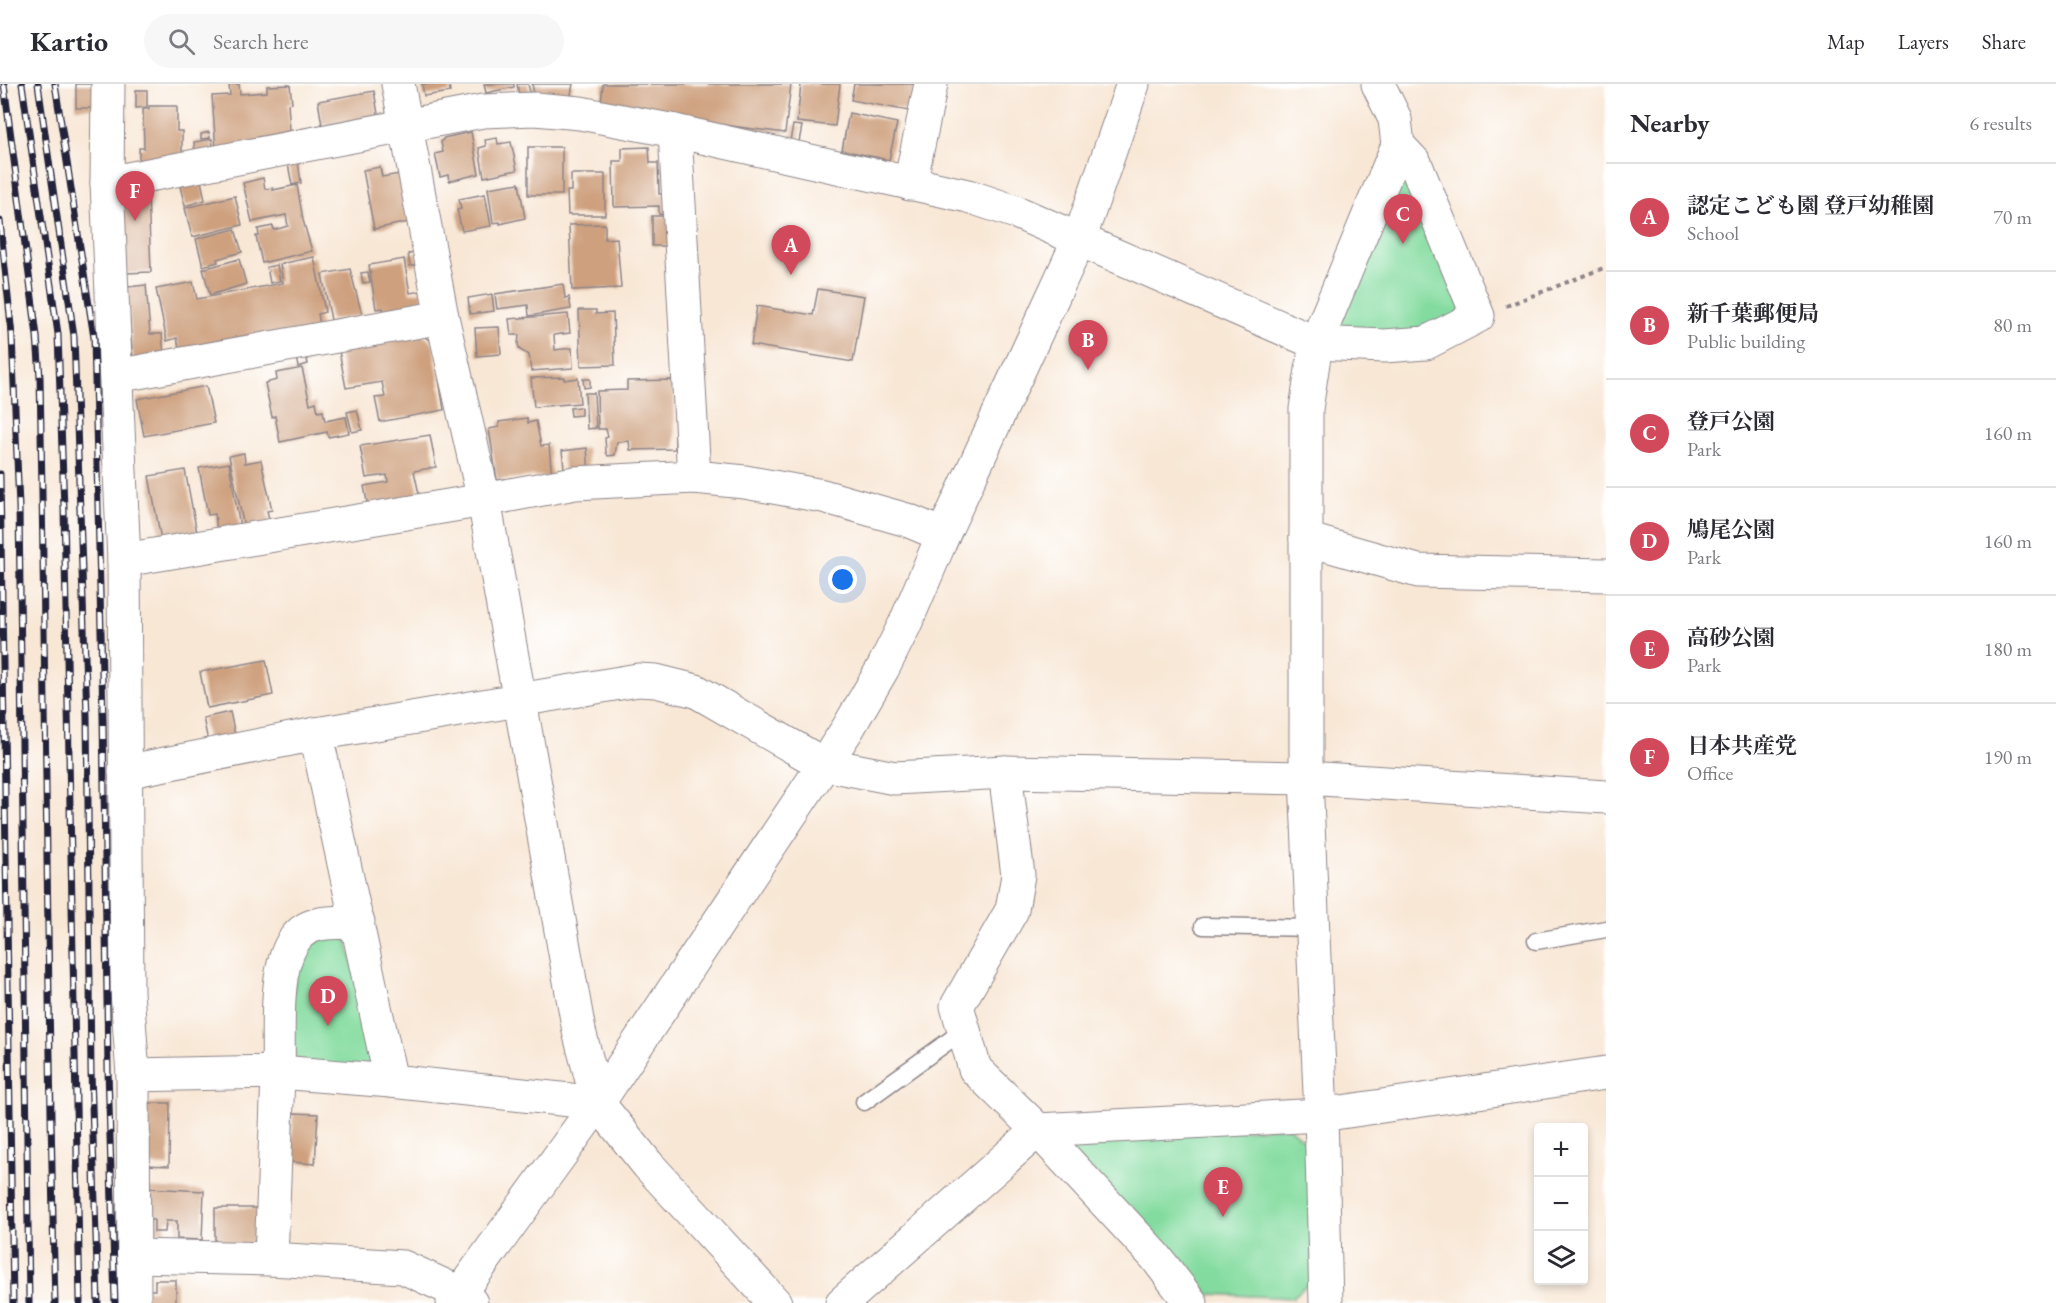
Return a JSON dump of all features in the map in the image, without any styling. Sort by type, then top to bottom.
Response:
[{"type":"street","points":[[108,84],[107,183],[124,560],[127,992],[133,1075],[134,1303]]},
{"type":"street","points":[[398,84],[442,317],[484,501],[579,1031],[597,1103],[648,1165],[775,1303]]},
{"type":"street","points":[[910,184],[931,84]]},
{"type":"street","points":[[133,1256],[271,1259],[403,1267],[461,1300],[597,1103],[847,730],[883,668],[1079,240],[1133,84]]},
{"type":"street","points":[[1326,1303],[1321,1115],[1306,778],[1306,409],[1316,342],[1398,145],[1395,119],[1378,84]]},
{"type":"street","points":[[107,183],[483,111],[535,109],[580,113],[675,131],[978,199],[1016,212],[1316,342],[1384,346],[1426,343],[1479,316],[1415,163],[1398,145]]},
{"type":"street","points":[[675,131],[694,477]]},
{"type":"street","points":[[116,376],[442,317]]},
{"type":"street","points":[[124,560],[484,501],[575,483],[694,477],[745,482],[823,495],[907,520],[943,535]]},
{"type":"street","points":[[1306,539],[1418,570],[1606,575]]},
{"type":"street","points":[[125,772],[316,734],[638,680],[666,683],[696,691],[823,764],[895,778],[1005,772],[1306,778],[1606,797]]},
{"type":"street","points":[[316,734],[391,1081]]},
{"type":"street","points":[[1005,772],[1018,875],[1012,910],[957,1006],[975,1069],[1038,1130],[1155,1256],[1191,1303]]},
{"type":"street","points":[[271,1259],[279,1072],[279,994],[285,959],[295,939],[310,925],[358,922]]},
{"type":"street","points":[[133,1075],[279,1072],[391,1081],[597,1103]]},
{"type":"street","points":[[842,1303],[1038,1130],[1321,1115],[1606,1073]]},
{"type":"lane","points":[[1203,926],[1312,928]]},
{"type":"lane","points":[[1536,941],[1606,929]]},
{"type":"lane","points":[[864,1102],[964,1029]]},
{"type":"path","points":[[1479,316],[1606,267]]},
{"type":"green space","points":[[1400,177],[1409,177],[1468,312],[1425,337],[1340,333],[1336,314]]},
{"type":"green space","points":[[345,932],[376,1061],[368,1070],[302,1065],[286,1054],[299,943]]},
{"type":"green space","points":[[1288,1127],[1312,1147],[1312,1281],[1292,1298],[1209,1294],[1072,1153],[1077,1140]]},
{"type":"building","points":[[76,84],[100,84],[100,108],[76,108]]},
{"type":"building","points":[[229,84],[239,84],[240,94],[267,92],[267,86],[290,85],[292,103],[288,104],[291,144],[216,150],[212,96],[230,95]]},
{"type":"building","points":[[422,84],[449,84],[450,92],[424,96]]},
{"type":"building","points":[[484,84],[514,84],[514,87],[486,93]]},
{"type":"building","points":[[517,84],[528,84],[530,92],[519,94]]},
{"type":"building","points":[[532,84],[573,84],[570,100],[534,94]]},
{"type":"building","points":[[603,84],[791,84],[785,133],[678,119],[627,109],[628,105],[601,103]]},
{"type":"building","points":[[801,84],[840,84],[835,126],[797,122]]},
{"type":"building","points":[[854,84],[920,84],[914,112],[851,100]]},
{"type":"building","points":[[136,90],[147,90],[147,107],[136,108]]},
{"type":"building","points":[[374,91],[380,125],[322,125],[318,101]]},
{"type":"building","points":[[149,106],[177,106],[177,131],[182,131],[182,164],[139,162],[139,148],[144,148],[143,109],[149,109]]},
{"type":"building","points":[[849,113],[897,123],[889,160],[842,150]]},
{"type":"building","points":[[793,125],[802,126],[798,147],[789,146]]},
{"type":"building","points":[[209,132],[210,138],[201,139],[201,134]]},
{"type":"building","points":[[471,132],[479,174],[449,181],[448,175],[440,177],[435,154],[443,152],[441,142],[444,138]]},
{"type":"building","points":[[497,138],[498,144],[511,142],[517,170],[484,177],[479,148],[486,146],[485,140]]},
{"type":"building","points":[[212,139],[215,160],[196,162],[194,142]]},
{"type":"building","points":[[528,147],[562,147],[562,195],[528,195]]},
{"type":"building","points":[[649,147],[650,163],[658,163],[659,194],[670,194],[669,215],[659,214],[659,206],[614,207],[613,161],[622,161],[622,148]]},
{"type":"building","points":[[298,162],[301,183],[292,185],[288,164]]},
{"type":"building","points":[[380,167],[382,177],[400,174],[409,222],[374,229],[363,170]]},
{"type":"building","points":[[571,174],[605,174],[605,215],[568,215],[567,191],[571,191]]},
{"type":"building","points":[[263,178],[265,189],[273,188],[273,190],[297,185],[303,220],[312,251],[262,263],[256,236],[259,236],[258,229],[273,226],[274,230],[288,226],[286,215],[252,222],[243,183]]},
{"type":"building","points":[[201,181],[205,200],[185,206],[180,186]]},
{"type":"building","points":[[519,183],[525,218],[500,224],[500,222],[493,223],[488,188]]},
{"type":"building","points":[[148,193],[151,272],[126,273],[123,194]]},
{"type":"building","points":[[485,194],[491,226],[462,231],[457,210],[461,209],[459,199]]},
{"type":"building","points":[[235,196],[242,225],[192,237],[185,208]]},
{"type":"building","points":[[652,216],[674,216],[674,246],[652,246]]},
{"type":"building","points":[[605,224],[605,239],[617,238],[621,288],[572,290],[569,225]]},
{"type":"building","points":[[235,229],[242,252],[217,259],[218,262],[203,266],[196,239]]},
{"type":"building","points":[[416,253],[417,265],[410,266],[408,254]]},
{"type":"building","points":[[314,257],[325,312],[318,314],[321,330],[181,357],[177,338],[167,341],[156,289],[193,282],[197,299],[283,283],[280,264]]},
{"type":"building","points":[[239,259],[246,284],[210,295],[203,269]]},
{"type":"building","points":[[404,259],[410,293],[422,291],[424,304],[385,319],[383,308],[376,309],[369,265]]},
{"type":"building","points":[[277,265],[280,281],[270,283],[267,267]]},
{"type":"building","points":[[350,269],[362,315],[331,320],[322,274]]},
{"type":"building","points":[[368,272],[370,282],[363,283],[361,273]]},
{"type":"building","points":[[563,284],[565,298],[569,297],[571,309],[529,316],[528,305],[497,309],[495,294]]},
{"type":"building","points":[[146,285],[150,334],[162,334],[164,356],[133,361],[127,287]]},
{"type":"building","points":[[818,289],[864,296],[853,362],[751,345],[757,306],[813,315]]},
{"type":"building","points":[[492,294],[494,311],[470,314],[468,298]]},
{"type":"building","points":[[579,310],[596,310],[596,314],[613,313],[615,365],[581,366]]},
{"type":"building","points":[[568,314],[570,333],[554,335],[555,350],[572,348],[573,368],[531,371],[529,355],[520,350],[518,345],[519,335],[511,335],[509,319]]},
{"type":"building","points":[[499,327],[501,354],[477,356],[475,328]]},
{"type":"building","points":[[421,334],[433,343],[444,410],[380,422],[375,398],[385,397],[382,382],[346,388],[339,351]]},
{"type":"building","points":[[306,355],[308,364],[298,367],[296,357]]},
{"type":"building","points":[[302,368],[310,404],[316,402],[318,412],[323,411],[325,421],[346,417],[349,433],[328,437],[327,432],[280,442],[265,383],[277,380],[276,373]]},
{"type":"building","points":[[564,377],[564,380],[578,378],[580,403],[534,407],[531,378]]},
{"type":"building","points":[[583,379],[590,379],[590,387],[584,388]]},
{"type":"building","points":[[674,380],[675,449],[630,450],[629,441],[617,442],[615,455],[608,456],[606,429],[598,429],[597,391],[627,390],[627,381]]},
{"type":"building","points":[[206,386],[214,423],[144,436],[137,399]]},
{"type":"building","points":[[585,393],[594,393],[596,428],[587,429]]},
{"type":"building","points":[[581,407],[581,415],[571,416],[570,408]]},
{"type":"building","points":[[357,410],[362,430],[352,432],[347,412]]},
{"type":"building","points":[[527,418],[528,423],[536,421],[541,446],[549,445],[552,478],[534,476],[497,480],[489,429],[499,427],[499,422]]},
{"type":"building","points":[[430,435],[436,467],[414,471],[421,503],[369,512],[364,486],[388,482],[387,475],[366,478],[360,446]]},
{"type":"building","points":[[587,448],[589,473],[565,476],[562,451]]},
{"type":"building","points":[[244,453],[245,463],[261,460],[272,510],[267,511],[270,522],[244,527],[229,456]]},
{"type":"building","points":[[229,463],[240,527],[217,531],[215,514],[208,515],[199,468]]},
{"type":"building","points":[[185,470],[198,538],[162,545],[149,476]]},
{"type":"building","points":[[266,660],[273,695],[207,708],[200,672]]},
{"type":"building","points":[[230,712],[235,735],[208,741],[203,718]]},
{"type":"building","points":[[146,1103],[170,1103],[169,1166],[145,1165]]},
{"type":"building","points":[[293,1113],[318,1114],[315,1164],[291,1162]]},
{"type":"building","points":[[148,1188],[204,1191],[202,1240],[177,1239],[177,1221],[166,1221],[165,1232],[154,1232],[154,1220],[146,1220]]},
{"type":"building","points":[[215,1208],[265,1208],[265,1246],[215,1246]]},
{"type":"building","points":[[155,1280],[176,1280],[176,1303],[145,1303],[145,1290],[155,1290]]},
{"type":"railway","points":[[4,84],[37,336],[40,377],[55,1303]]},
{"type":"railway","points":[[22,84],[58,334],[64,509],[80,1303]]},
{"type":"railway","points":[[38,84],[74,336],[87,716],[91,1071],[98,1303]]},
{"type":"railway","points":[[55,84],[94,338],[108,1070],[115,1303]]},
{"type":"railway","points":[[0,221],[12,335],[19,507],[29,1303]]},
{"type":"railway","points":[[0,474],[13,1303]]},
{"type":"place","name":"日本共産党","points":[[135,221]]},
{"type":"place","name":"登戸公園","points":[[1403,244]]},
{"type":"place","name":"認定こども園 登戸幼稚園","points":[[791,275]]},
{"type":"place","name":"新千葉郵便局","points":[[1088,370]]},
{"type":"place","name":"鳩尾公園","points":[[328,1026]]},
{"type":"place","name":"高砂公園","points":[[1223,1217]]}]
